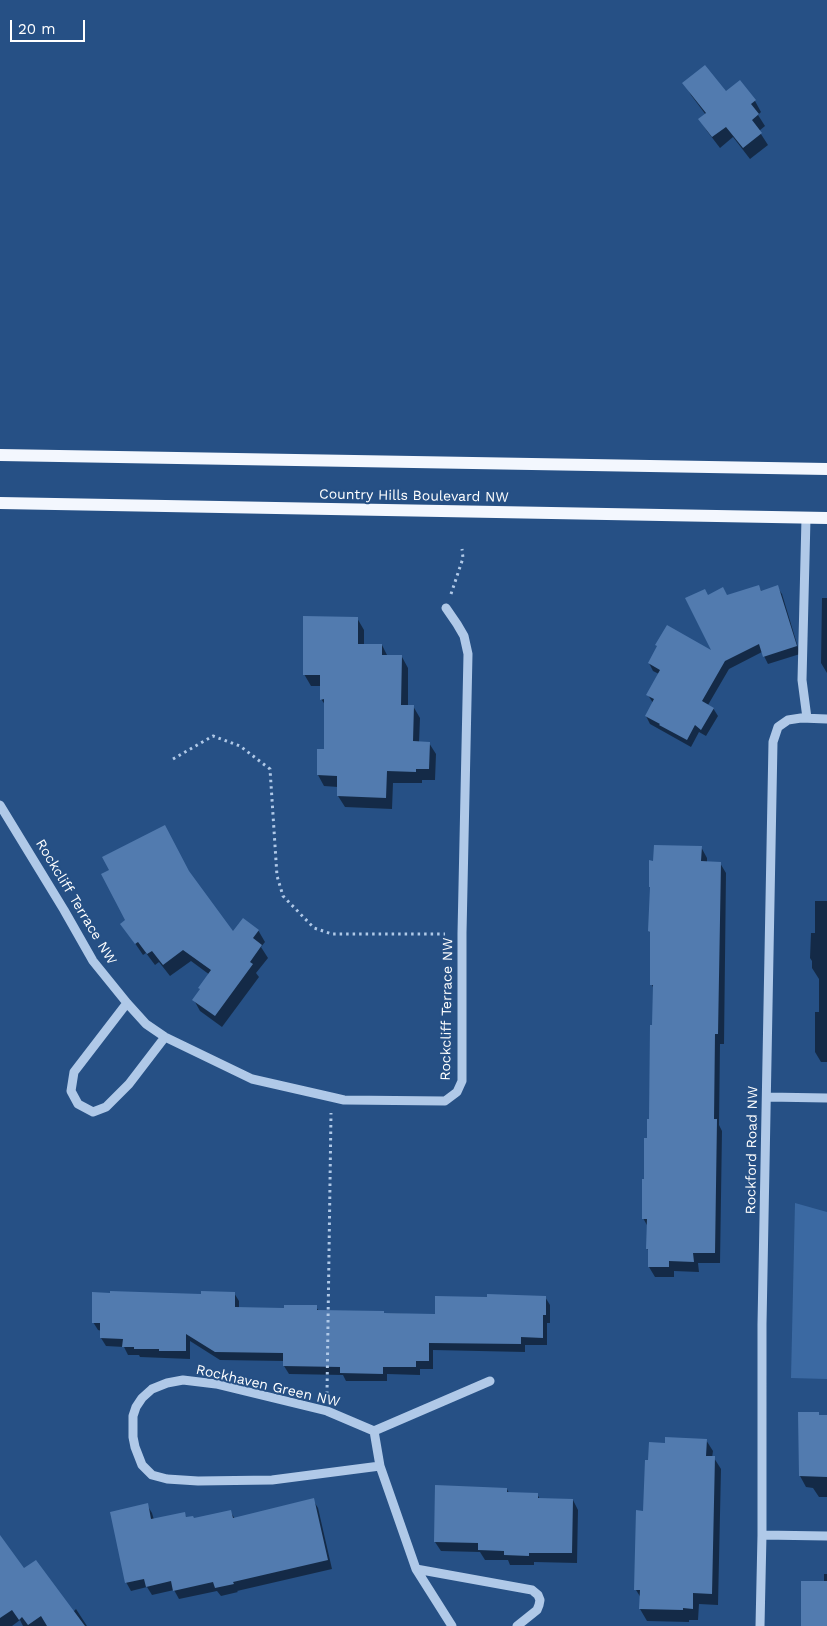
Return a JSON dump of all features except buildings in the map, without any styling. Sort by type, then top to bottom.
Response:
[{"type":"main road","points":[[0,455],[827,469]]},
{"type":"main road","name":"Country Hills Boulevard NW","points":[[0,503],[827,518]]},
{"type":"street","points":[[806,518],[802,680],[806,718]]},
{"type":"street","name":"Rockcliff Terrace NW","points":[[0,805],[93,961],[146,1024],[165,1037],[252,1079],[344,1100],[428,1102],[445,1100],[457,1092],[462,1081],[462,934],[468,654],[464,636],[446,608]]},
{"type":"street","name":"Rockford Road NW","points":[[760,1626],[762,1324],[773,742],[778,727],[783,722],[794,718],[827,718]]},
{"type":"street","points":[[127,1003],[74,1072],[71,1091],[78,1104],[93,1112],[106,1107],[129,1084],[165,1037]]},
{"type":"street","points":[[767,1097],[827,1098]]},
{"type":"street","name":"Rockhaven Green NW","points":[[374,1431],[327,1411],[216,1384],[182,1380],[152,1389],[142,1398],[133,1416],[133,1437],[142,1465],[152,1475],[167,1479],[198,1481],[272,1480],[380,1466]]},
{"type":"street","points":[[452,1626],[416,1569],[380,1466],[374,1431],[490,1381]]},
{"type":"street","points":[[762,1535],[827,1536]]},
{"type":"street","points":[[416,1569],[532,1590],[540,1600],[539,1606],[537,1610],[517,1626]]},
{"type":"path","points":[[446,608],[463,558],[462,549]]},
{"type":"path","points":[[173,759],[213,736],[240,746],[270,768],[277,876],[283,896],[314,928],[332,934],[462,934]]},
{"type":"path","points":[[327,1411],[331,1097]]},
{"type":"shaded area","points":[[795,1203],[827,1212],[827,1379],[791,1378]]}]
